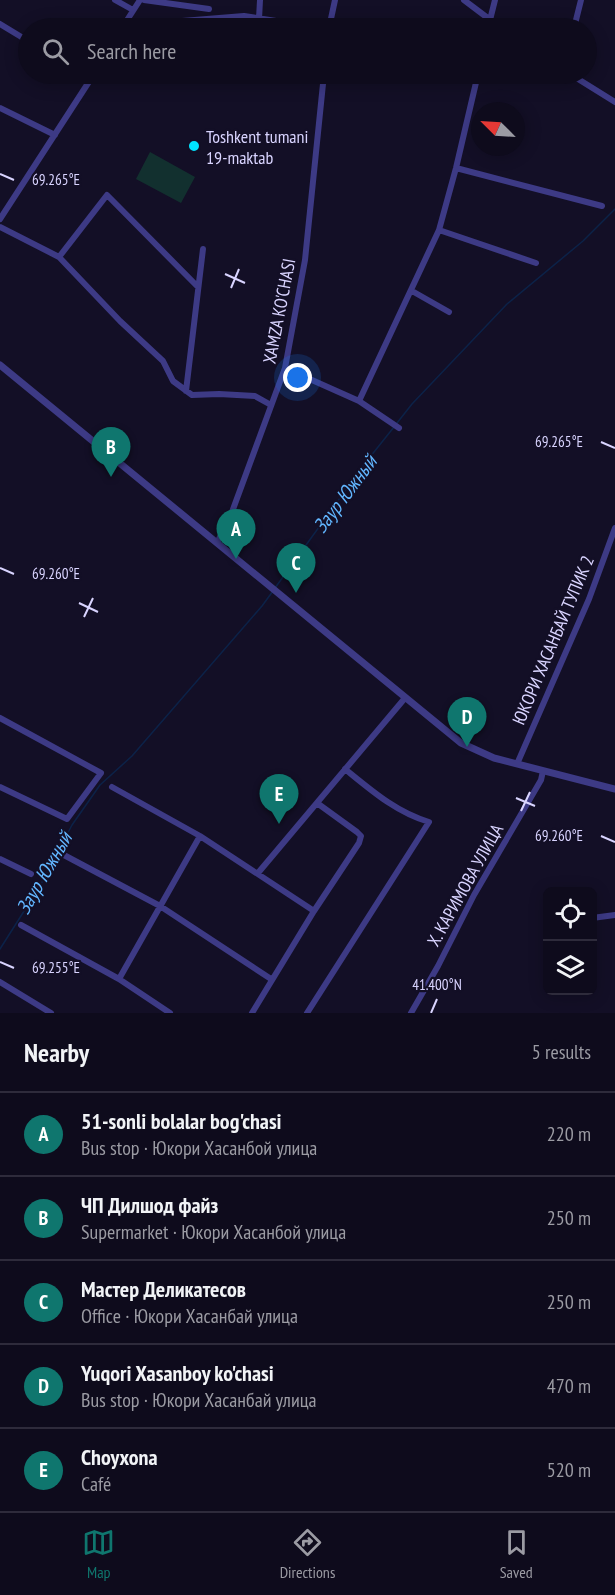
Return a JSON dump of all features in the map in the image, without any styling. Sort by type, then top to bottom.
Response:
[{"type":"street","points":[[114,0],[125,3],[133,10]]},
{"type":"street","points":[[128,18],[142,0],[209,9]]},
{"type":"street","points":[[259,18],[260,0]]},
{"type":"street","points":[[331,18],[335,0]]},
{"type":"street","points":[[464,0],[487,18]]},
{"type":"street","points":[[490,18],[495,0]]},
{"type":"street","points":[[576,18],[581,0]]},
{"type":"street","points":[[219,18],[244,16],[254,18]]},
{"type":"street","points":[[0,24],[18,35]]},
{"type":"street","points":[[0,219],[55,135],[85,84]]},
{"type":"street","name":"XAMZA KO'CHASI","points":[[217,543],[231,512],[285,368],[305,260],[323,84]]},
{"type":"street","points":[[359,401],[439,230],[476,84]]},
{"type":"street","points":[[586,84],[615,102]]},
{"type":"street","points":[[0,108],[55,135]]},
{"type":"street","points":[[456,168],[602,206]]},
{"type":"street","points":[[59,257],[107,195],[198,286]]},
{"type":"street","points":[[0,227],[59,257],[120,321],[163,361],[173,381],[192,395],[255,396],[271,405]]},
{"type":"street","points":[[439,230],[536,263]]},
{"type":"street","points":[[186,391],[203,249]]},
{"type":"street","points":[[412,291],[449,312]]},
{"type":"street","points":[[0,365],[467,747],[487,756],[615,789]]},
{"type":"street","points":[[285,368],[359,401],[399,428]]},
{"type":"street","name":"ЮКОРИ ХАСАНБАЙ ТУПИК 2","points":[[517,764],[589,599],[615,528]]},
{"type":"street","points":[[258,873],[405,698]]},
{"type":"street","points":[[0,718],[101,772],[67,819],[0,787]]},
{"type":"street","points":[[306,1013],[429,822],[409,816],[387,803],[345,769]]},
{"type":"street","name":"Х. КАРИМОВА УЛИЦА","points":[[411,1013],[438,966],[474,894],[541,780],[543,771]]},
{"type":"street","points":[[112,787],[200,836],[314,911]]},
{"type":"street","points":[[252,1013],[271,979],[359,843],[361,836],[317,803]]},
{"type":"street","points":[[119,979],[200,836]]},
{"type":"street","points":[[62,854],[160,906],[271,979]]},
{"type":"street","points":[[0,859],[31,874]]},
{"type":"street","points":[[597,917],[615,915]]},
{"type":"street","points":[[21,925],[119,979],[170,1013]]},
{"type":"street","points":[[0,982],[51,1013]]},
{"type":"green space","points":[[150,152],[195,177],[181,203],[136,179]]},
{"type":"waterway","name":"Заур Южный","points":[[397,423],[412,404],[507,304],[583,241],[615,209]]},
{"type":"waterway","name":"Заур Южный","points":[[275,588],[394,427]]},
{"type":"waterway","name":"Заур Южный","points":[[0,949],[40,886],[72,825],[100,785],[132,756],[273,591]]},
{"type":"place","name":"Toshkent tumani 19-maktab","points":[[194,146]]},
{"type":"place","name":"ЧП Дилшод файз","points":[[111,477]]},
{"type":"place","name":"51-sonli bolalar bog'chasi","points":[[236,559]]},
{"type":"place","name":"Мастер Деликатесов","points":[[296,593]]},
{"type":"place","name":"Yuqori Xasanboy ko'chasi","points":[[467,747]]},
{"type":"place","name":"Choyxona","points":[[279,824]]}]
